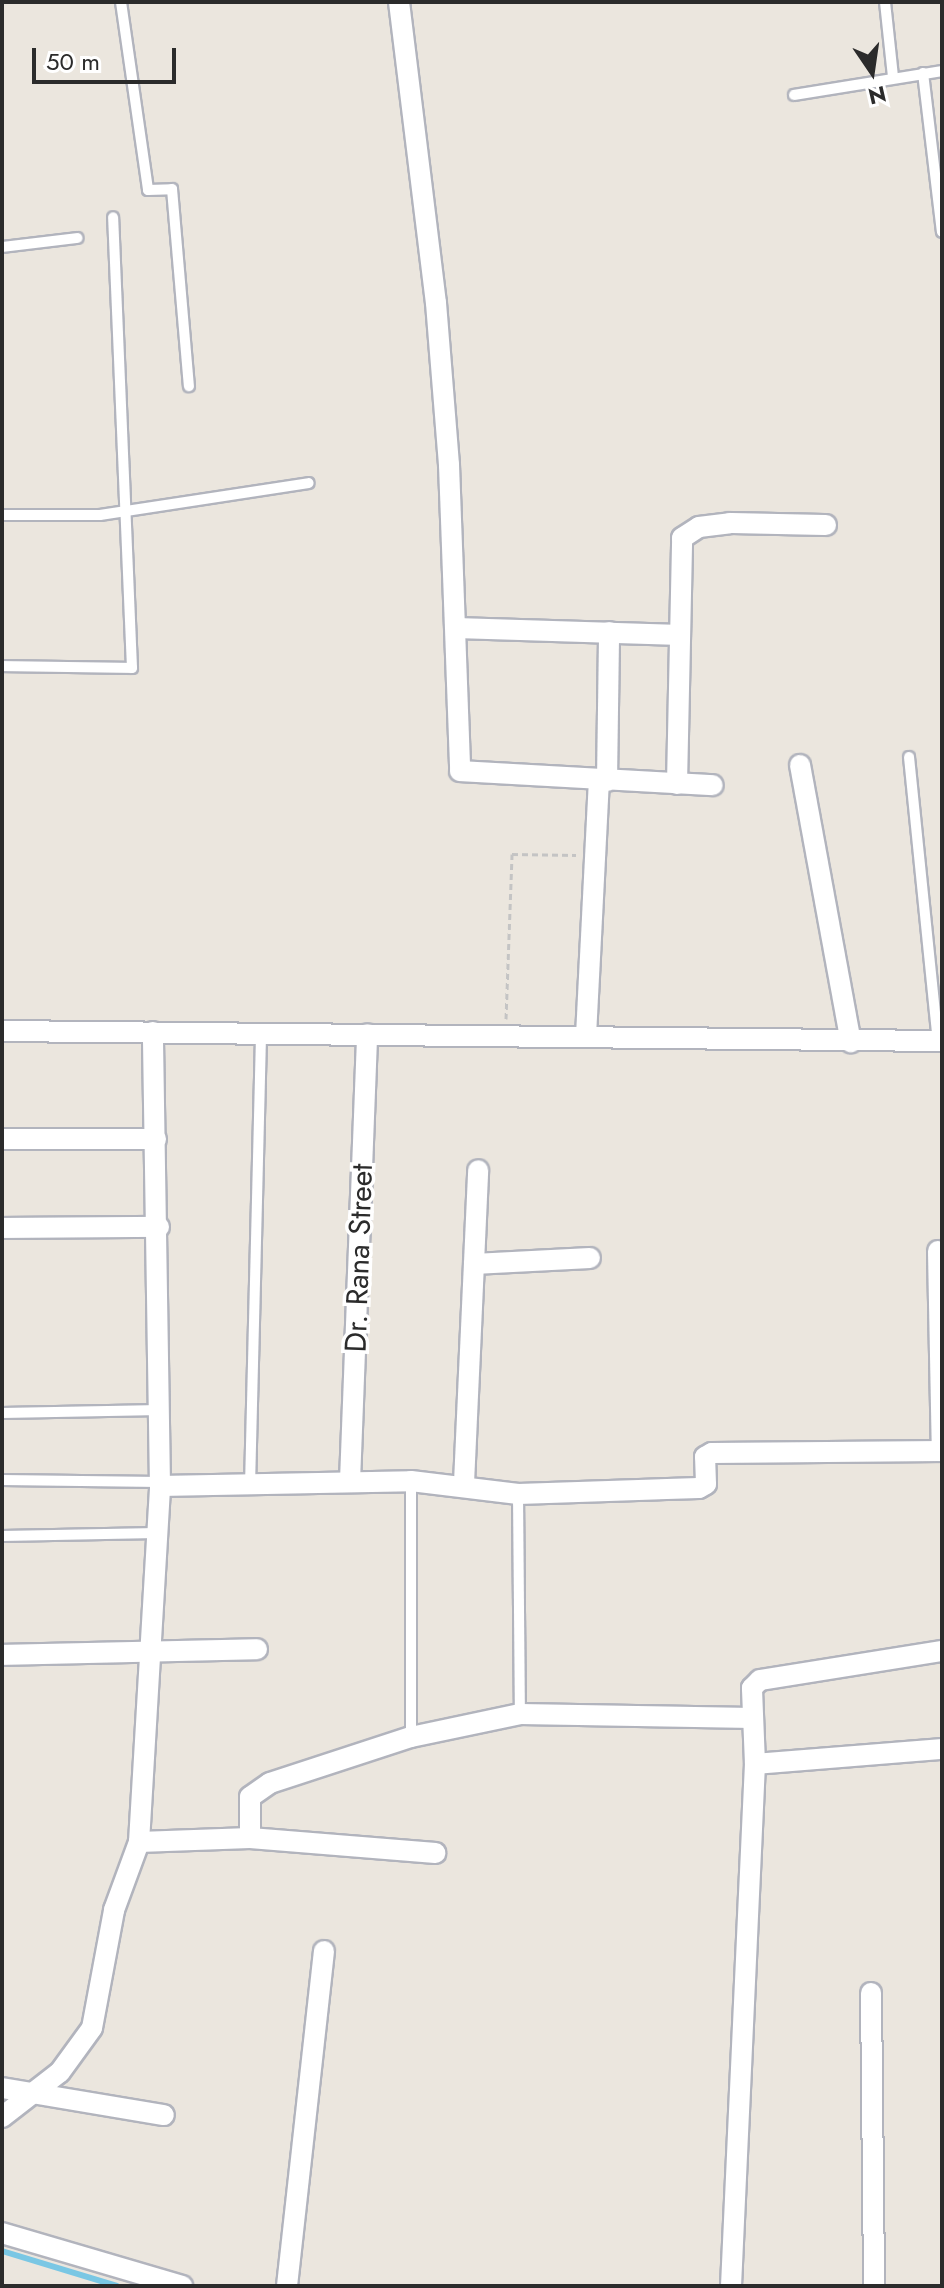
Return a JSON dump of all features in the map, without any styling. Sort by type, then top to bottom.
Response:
[{"type":"street","points":[[399,2],[436,303],[458,628],[460,771],[713,785]]},
{"type":"street","points":[[677,784],[682,538],[689,530],[730,523],[826,525]]},
{"type":"street","points":[[458,628],[679,635]]},
{"type":"street","points":[[586,1036],[595,855],[603,781],[609,632]]},
{"type":"street","points":[[800,765],[851,1042]]},
{"type":"street","points":[[2,1031],[940,1041]]},
{"type":"street","points":[[2,2117],[39,2092],[92,2028],[114,1910],[139,1842],[160,1484],[159,1227],[153,1032]]},
{"type":"street","name":"Dr. Rana Street","points":[[350,1481],[367,1034]]},
{"type":"street","points":[[2,1139],[156,1139]]},
{"type":"street","points":[[464,1483],[478,1170]]},
{"type":"street","points":[[2,1228],[159,1227]]},
{"type":"street","points":[[160,1484],[250,1486],[411,1481],[464,1483],[518,1494],[699,1488],[706,1484],[705,1457],[712,1453],[942,1451],[938,1251]]},
{"type":"street","points":[[474,1264],[590,1258]]},
{"type":"street","points":[[2,1655],[151,1654],[257,1649]]},
{"type":"street","points":[[731,2286],[755,1764],[752,1688],[760,1680],[942,1651]]},
{"type":"street","points":[[250,1838],[250,1797],[270,1783],[411,1737],[520,1714],[753,1718]]},
{"type":"street","points":[[755,1764],[942,1749]]},
{"type":"street","points":[[139,1842],[250,1838],[435,1853]]},
{"type":"street","points":[[287,2286],[324,1951]]},
{"type":"street","points":[[871,1993],[874,2286]]},
{"type":"street","points":[[2,2088],[164,2115]]},
{"type":"street","points":[[2,2233],[182,2286]]},
{"type":"lane","points":[[121,2],[148,190],[172,189],[189,386]]},
{"type":"lane","points":[[885,2],[893,77]]},
{"type":"lane","points":[[794,95],[942,71]]},
{"type":"lane","points":[[923,73],[942,232]]},
{"type":"lane","points":[[2,666],[132,668],[122,512],[113,217]]},
{"type":"lane","points":[[2,247],[77,238]]},
{"type":"lane","points":[[2,515],[122,512],[309,483]]},
{"type":"lane","points":[[909,757],[940,1041]]},
{"type":"lane","points":[[250,1486],[261,1033]]},
{"type":"lane","points":[[2,1413],[161,1410]]},
{"type":"lane","points":[[2,1480],[160,1484]]},
{"type":"lane","points":[[411,1481],[411,1737]]},
{"type":"lane","points":[[518,1494],[520,1714]]},
{"type":"lane","points":[[2,1536],[157,1533]]},
{"type":"path","points":[[506,1036],[512,854],[595,855]]},
{"type":"waterway","points":[[2,2251],[117,2286]]}]
